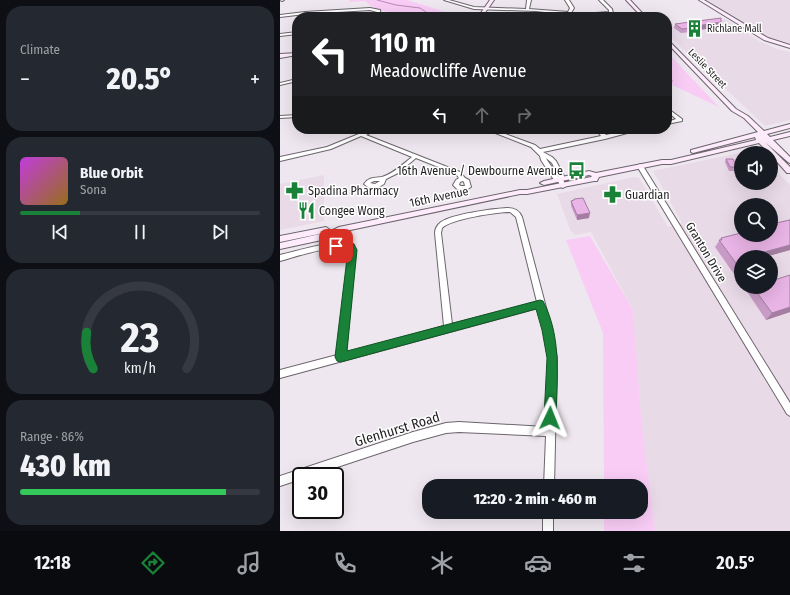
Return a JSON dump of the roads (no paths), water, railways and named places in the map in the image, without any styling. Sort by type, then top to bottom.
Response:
[{"type":"main road","points":[[484,12],[492,0]]},
{"type":"main road","points":[[628,0],[639,12]]},
{"type":"main road","points":[[701,0],[769,40],[790,47]]},
{"type":"main road","name":"Leslie Street","points":[[672,45],[734,110],[738,117],[790,161]]},
{"type":"main road","points":[[280,56],[292,55]]},
{"type":"main road","name":"16th Avenue","points":[[762,138],[790,126]]},
{"type":"main road","name":"16th Avenue","points":[[280,239],[330,229],[339,230],[520,192],[527,192],[561,183],[594,179],[596,175],[662,162],[671,162],[762,138],[790,134]]},
{"type":"main road","name":"Leslie Street","points":[[762,138],[790,171]]},
{"type":"main road","name":"16th Avenue","points":[[280,246],[331,235],[339,230]]},
{"type":"street","points":[[446,0],[470,7],[555,12]]},
{"type":"street","points":[[527,10],[529,0]]},
{"type":"street","points":[[567,0],[572,8],[570,12]]},
{"type":"street","points":[[601,0],[611,12]]},
{"type":"street","points":[[319,12],[370,8],[379,10],[379,12]]},
{"type":"street","points":[[280,16],[292,15]]},
{"type":"street","points":[[280,35],[292,33]]},
{"type":"street","points":[[280,84],[292,81]]},
{"type":"street","points":[[672,113],[679,118],[678,121],[672,121]]},
{"type":"street","points":[[280,117],[292,117]]},
{"type":"street","points":[[280,122],[288,117]]},
{"type":"street","points":[[501,134],[533,146],[541,153],[556,179],[561,183]]},
{"type":"street","points":[[541,153],[618,134]]},
{"type":"street","points":[[280,159],[329,148],[362,135],[451,170],[463,178]]},
{"type":"street","points":[[384,178],[415,157]]},
{"type":"street","name":"Granton Drive","points":[[640,166],[790,411]]},
{"type":"street","points":[[448,328],[438,230],[445,222],[453,220],[506,209],[515,212],[520,219],[540,304],[548,330],[553,358],[549,479]]},
{"type":"street","points":[[280,258],[336,246],[351,246],[352,255],[341,357]]},
{"type":"street","points":[[280,374],[540,304]]},
{"type":"street","name":"Glenhurst Road","points":[[280,481],[413,437],[446,428],[459,427],[550,432]]},
{"type":"street","points":[[548,519],[548,531]]},
{"type":"waterway","points":[[377,0],[396,5],[420,8],[426,12]]},
{"type":"place","name":"Richlane Mall","points":[[694,28]]},
{"type":"place","name":"16th Avenue / Dewbourne Avenue","points":[[576,171]]},
{"type":"place","name":"Spadina Pharmacy","points":[[295,191]]},
{"type":"place","name":"Guardian","points":[[612,195]]},
{"type":"place","name":"Congee Wong","points":[[306,211]]}]
